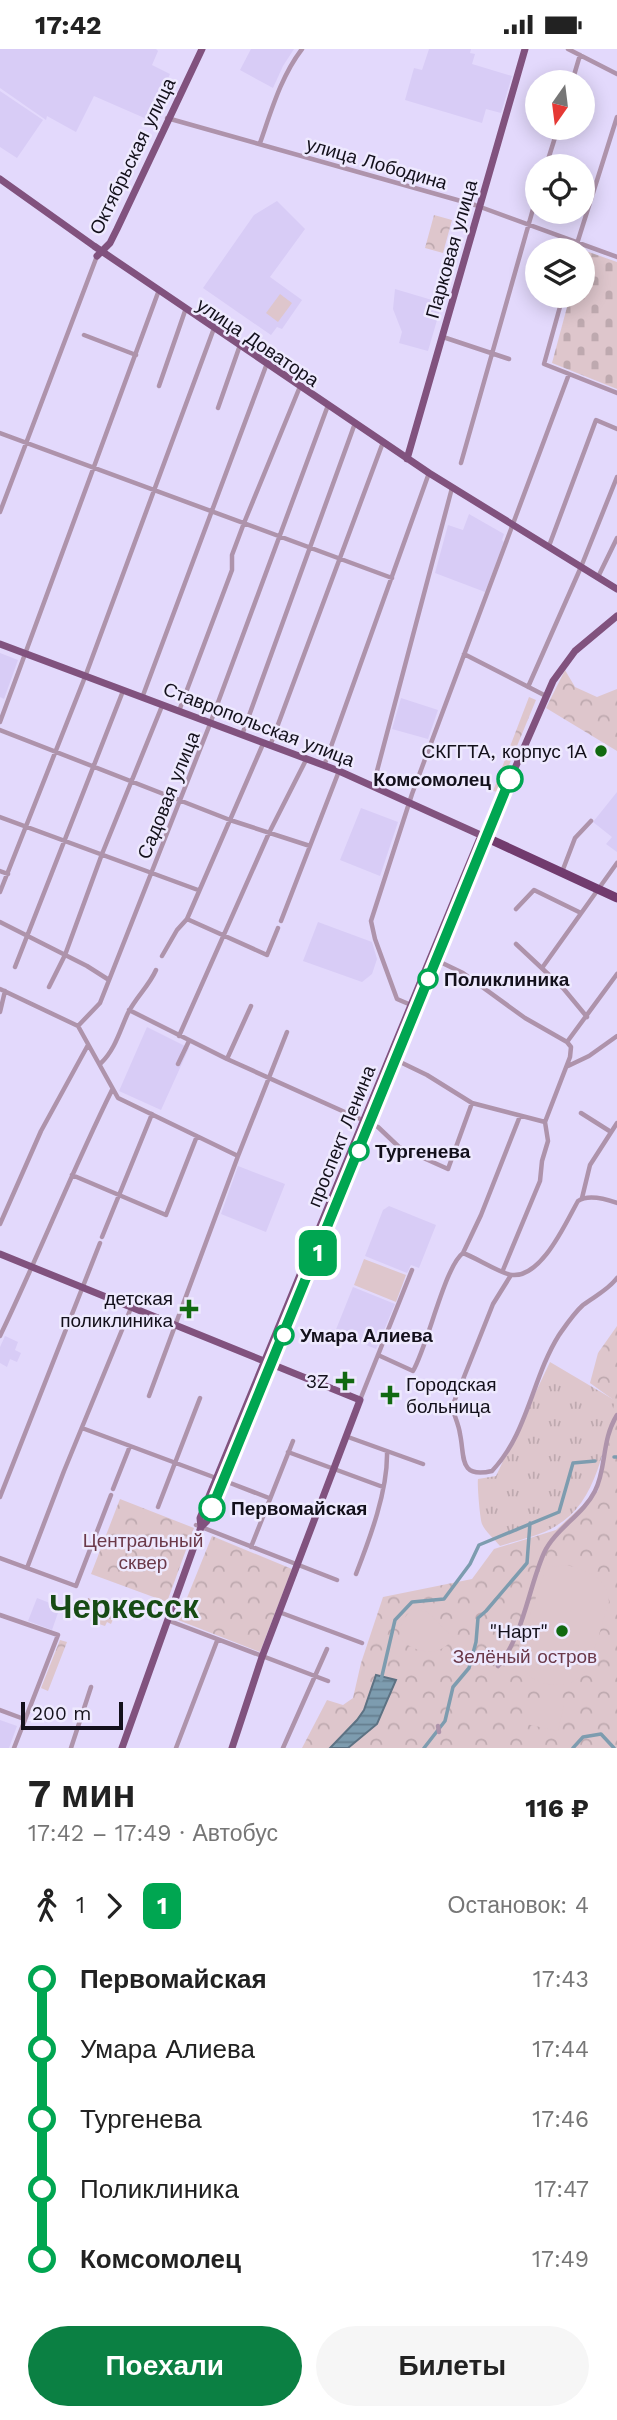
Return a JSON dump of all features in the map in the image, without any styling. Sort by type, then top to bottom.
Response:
[{"type":"highway","name":"Ставропольская улица","points":[[485,837],[617,898]]},
{"type":"main road","name":"Октябрьская улица","points":[[99,251],[111,235],[200,49]]},
{"type":"main road","name":"Парковая улица","points":[[406,458],[477,206],[525,49]]},
{"type":"main road","name":"улица Доватора","points":[[0,179],[99,251],[406,458],[617,589]]},
{"type":"main road","name":"улица Доватора","points":[[158,291],[327,408],[406,458]]},
{"type":"main road","name":"проспект Ленина","points":[[367,1122],[546,696],[559,671],[575,651],[617,616]]},
{"type":"main road","name":"Ставропольская улица","points":[[0,644],[338,771],[485,837]]},
{"type":"main road","name":"проспект Ленина","points":[[122,1748],[199,1526],[207,1521],[220,1479],[367,1122],[411,1005],[479,840],[485,837]]},
{"type":"main road","points":[[0,1254],[360,1401],[262,1657],[232,1748]]},
{"type":"street","points":[[260,143],[295,57],[302,49]]},
{"type":"street","points":[[568,49],[617,74]]},
{"type":"street","points":[[576,70],[580,55]]},
{"type":"street","points":[[595,187],[617,117]]},
{"type":"street","name":"улица Лободина","points":[[168,118],[477,206],[566,238]]},
{"type":"street","points":[[461,463],[528,225]]},
{"type":"street","name":"улица Лободина","points":[[595,249],[617,257]]},
{"type":"street","points":[[0,512],[99,251]]},
{"type":"street","points":[[0,722],[158,291]]},
{"type":"street","points":[[560,308],[544,364],[617,393]]},
{"type":"street","points":[[159,386],[185,311]]},
{"type":"street","points":[[0,892],[85,677],[213,331]]},
{"type":"street","points":[[84,335],[136,355]]},
{"type":"street","points":[[442,337],[509,359]]},
{"type":"street","points":[[218,408],[239,348]]},
{"type":"street","points":[[142,698],[266,366]]},
{"type":"street","points":[[411,1005],[397,999],[371,921],[410,802],[569,374]]},
{"type":"street","points":[[178,712],[232,570],[232,555],[299,389]]},
{"type":"street","name":"Садовая улица","points":[[78,1026],[100,1003],[210,724],[327,408]]},
{"type":"street","points":[[548,547],[596,420],[617,429]]},
{"type":"street","points":[[242,736],[354,426]]},
{"type":"street","points":[[0,433],[393,578]]},
{"type":"street","points":[[406,458],[410,437]]},
{"type":"street","points":[[162,956],[177,930],[187,919],[230,820],[267,745],[341,559],[382,445]]},
{"type":"street","points":[[324,766],[429,473]]},
{"type":"street","points":[[528,687],[617,477]]},
{"type":"street","points":[[373,786],[452,488]]},
{"type":"street","points":[[598,578],[617,538]]},
{"type":"street","points":[[464,655],[546,696]]},
{"type":"street","points":[[15,967],[123,691]]},
{"type":"street","points":[[49,987],[65,955],[130,782],[162,706]]},
{"type":"street","points":[[0,730],[230,820],[310,846]]},
{"type":"street","points":[[179,1036],[269,833],[306,760]]},
{"type":"street","points":[[281,921],[338,771]]},
{"type":"street","points":[[0,817],[198,890]]},
{"type":"street","points":[[562,872],[575,838],[591,821]]},
{"type":"street","points":[[542,968],[617,863]]},
{"type":"street","points":[[0,871],[8,874]]},
{"type":"street","points":[[516,909],[534,890],[581,913]]},
{"type":"street","points":[[187,919],[267,955],[278,928]]},
{"type":"street","points":[[0,922],[109,980]]},
{"type":"street","points":[[516,944],[587,1017]]},
{"type":"street","points":[[436,960],[463,972],[525,1018],[567,1042],[571,1052],[545,1122],[548,1140],[540,1181],[503,1270]]},
{"type":"street","points":[[101,1063],[129,1010],[150,983],[156,970]]},
{"type":"street","points":[[567,1042],[617,974]]},
{"type":"street","points":[[0,1012],[2,990],[78,1026],[101,1063],[118,1098],[237,1156]]},
{"type":"street","points":[[227,1059],[251,1006]]},
{"type":"street","points":[[129,1010],[227,1059],[378,1127],[400,1147],[448,1168],[472,1103]]},
{"type":"street","points":[[149,1396],[237,1156],[287,1032]]},
{"type":"street","points":[[567,1066],[589,1056],[617,1036]]},
{"type":"street","points":[[178,1064],[189,1041]]},
{"type":"street","points":[[0,1224],[40,1131],[88,1044]]},
{"type":"street","points":[[395,1059],[472,1103],[545,1122]]},
{"type":"street","points":[[0,1336],[112,1089]]},
{"type":"street","points":[[581,1113],[611,1132]]},
{"type":"street","points":[[0,1497],[152,1114]]},
{"type":"street","points":[[378,1355],[413,1371],[421,1358],[443,1290],[481,1215],[520,1115]]},
{"type":"street","points":[[463,1252],[511,1275],[529,1271],[542,1259],[582,1198],[590,1165],[617,1123]]},
{"type":"street","points":[[72,1175],[166,1215],[197,1136]]},
{"type":"street","points":[[582,1198],[617,1203]]},
{"type":"street","points":[[360,1401],[412,1270]]},
{"type":"street","points":[[511,1275],[493,1304],[452,1407],[461,1436],[463,1460],[469,1470],[483,1473],[492,1472],[499,1464],[524,1420],[550,1352],[560,1334],[580,1307],[609,1287],[617,1278]]},
{"type":"street","points":[[27,1568],[131,1307]]},
{"type":"street","points":[[158,1507],[200,1398]]},
{"type":"street","points":[[498,1666],[513,1641],[545,1550],[596,1489],[607,1430],[617,1415]]},
{"type":"street","points":[[82,1428],[269,1498]]},
{"type":"street","points":[[348,1437],[424,1464]]},
{"type":"street","points":[[251,1547],[293,1441]]},
{"type":"street","points":[[0,1558],[76,1586],[130,1446]]},
{"type":"street","points":[[288,1452],[383,1487]]},
{"type":"street","points":[[356,1574],[383,1487],[387,1471],[387,1452]]},
{"type":"street","points":[[199,1526],[337,1580]]},
{"type":"street","points":[[279,1612],[362,1643]]},
{"type":"street","points":[[0,1615],[58,1635],[14,1748]]},
{"type":"street","points":[[167,1620],[328,1681]]},
{"type":"street","points":[[176,1748],[217,1641]]},
{"type":"street","points":[[284,1748],[327,1649]]},
{"type":"street","points":[[71,1748],[91,1687]]},
{"type":"street","points":[[0,1710],[24,1719]]},
{"type":"shaded area","points":[[0,49],[156,49],[158,51],[152,65],[170,74],[149,120],[94,96],[76,132],[47,116],[46,120],[0,88]]},
{"type":"shaded area","points":[[251,49],[294,49],[273,88],[240,70]]},
{"type":"shaded area","points":[[429,49],[471,49],[470,53],[475,54],[472,64],[512,76],[501,113],[486,109],[482,123],[405,100],[414,68],[422,70]]},
{"type":"shaded area","points":[[0,91],[43,120],[17,158],[0,147]]},
{"type":"shaded area","points":[[277,201],[305,229],[270,277],[302,300],[282,329],[277,327],[271,335],[203,288],[254,215]]},
{"type":"shaded area","points":[[395,289],[442,303],[428,351],[399,343],[402,332],[393,309]]},
{"type":"shaded area","points":[[469,514],[504,534],[504,542],[485,592],[435,573],[448,525],[463,530]]},
{"type":"shaded area","points":[[0,653],[18,660],[4,699],[0,697]]},
{"type":"shaded area","points":[[401,698],[438,710],[428,739],[392,729]]},
{"type":"shaded area","points":[[617,792],[617,852],[606,844],[612,837],[593,822]]},
{"type":"shaded area","points":[[361,808],[398,822],[380,876],[340,860]]},
{"type":"shaded area","points":[[318,922],[372,942],[377,959],[372,974],[362,982],[303,961]]},
{"type":"shaded area","points":[[147,1027],[189,1048],[161,1110],[119,1091]]},
{"type":"shaded area","points":[[238,1166],[285,1184],[266,1232],[221,1214]]},
{"type":"shaded area","points":[[389,1206],[436,1225],[419,1268],[411,1265],[407,1273],[365,1256],[383,1210]]},
{"type":"shaded area","points":[[353,1287],[395,1304],[376,1349],[335,1332]]},
{"type":"shaded area","points":[[5,1336],[18,1342],[15,1350],[21,1353],[17,1362],[10,1359],[7,1367],[0,1363],[0,1347]]},
{"type":"shaded area","points":[[37,1598],[60,1607],[52,1630],[28,1621]]},
{"type":"shaded area","points":[[0,1720],[17,1726],[9,1748],[0,1748]]},
{"type":"green space","points":[[434,215],[452,220],[443,253],[425,248]]},
{"type":"green space","points":[[595,254],[617,262],[617,389],[552,363],[567,308],[595,308]]},
{"type":"green space","points":[[280,294],[292,303],[278,322],[266,313]]},
{"type":"green space","points":[[565,670],[575,687],[597,697],[617,689],[617,751],[546,708]]},
{"type":"green space","points":[[529,697],[536,700],[498,792],[493,791]]},
{"type":"green space","points":[[364,1259],[406,1275],[396,1302],[354,1285]]},
{"type":"green space","name":"Зелёный остров","points":[[617,1326],[617,1748],[302,1748],[327,1700],[343,1705],[353,1698],[361,1663],[383,1597],[472,1579],[494,1549],[556,1530],[598,1491],[615,1401],[590,1383],[598,1353]]},
{"type":"green space","points":[[550,1362],[616,1401],[603,1453],[590,1487],[570,1516],[543,1533],[500,1546],[482,1524],[478,1479],[496,1476]]},
{"type":"green space","name":"Центральный сквер","points":[[120,1499],[194,1528],[167,1602],[91,1574]]},
{"type":"green space","points":[[212,1536],[292,1569],[260,1652],[178,1620]]},
{"type":"green space","name":"\"Нарт\"","points":[[567,1565],[590,1573],[601,1581],[609,1602],[585,1671],[577,1680],[565,1684],[546,1684],[527,1674],[517,1652],[544,1574],[551,1567]]},
{"type":"green space","points":[[88,1598],[102,1603],[99,1611],[114,1617],[111,1624],[107,1622],[105,1626],[90,1621],[95,1607],[87,1604]]},
{"type":"green space","points":[[413,1609],[427,1612],[454,1638],[445,1647],[430,1652],[407,1645],[399,1637],[403,1621]]},
{"type":"green space","points":[[60,1640],[67,1642],[48,1691],[41,1688]]},
{"type":"green space","points":[[532,1697],[564,1705],[558,1731],[526,1724]]},
{"type":"water","points":[[376,1675],[396,1680],[377,1724],[348,1748],[330,1748],[364,1710]]},
{"type":"waterway","points":[[381,1680],[395,1620],[412,1602],[444,1599],[470,1564],[479,1545],[559,1512],[573,1463],[595,1461]]},
{"type":"waterway","points":[[424,1748],[445,1721],[453,1687],[469,1668],[476,1642],[478,1618],[527,1563],[530,1523]]},
{"type":"waterway","points":[[573,1748],[583,1737],[601,1734],[614,1748]]},
{"type":"bus line","name":"1","points":[[212,1508],[510,779]]},
{"type":"place","name":"СКГГТА, корпус 1А","points":[[601,751]]},
{"type":"place","name":"Комсомолец","points":[[510,779]]},
{"type":"place","name":"Поликлиника","points":[[428,979]]},
{"type":"place","name":"Тургенева","points":[[359,1151]]},
{"type":"place","name":"детская поликлиника","points":[[189,1309]]},
{"type":"place","name":"Умара Алиева","points":[[284,1335]]},
{"type":"place","name":"3Z","points":[[345,1381]]},
{"type":"place","name":"Городская больница","points":[[390,1395]]},
{"type":"place","name":"Первомайская","points":[[212,1508]]},
{"type":"place","name":"\"Нарт\"","points":[[562,1631]]},
{"type":"district","name":"Черкесск","points":[[124,1606]]}]
